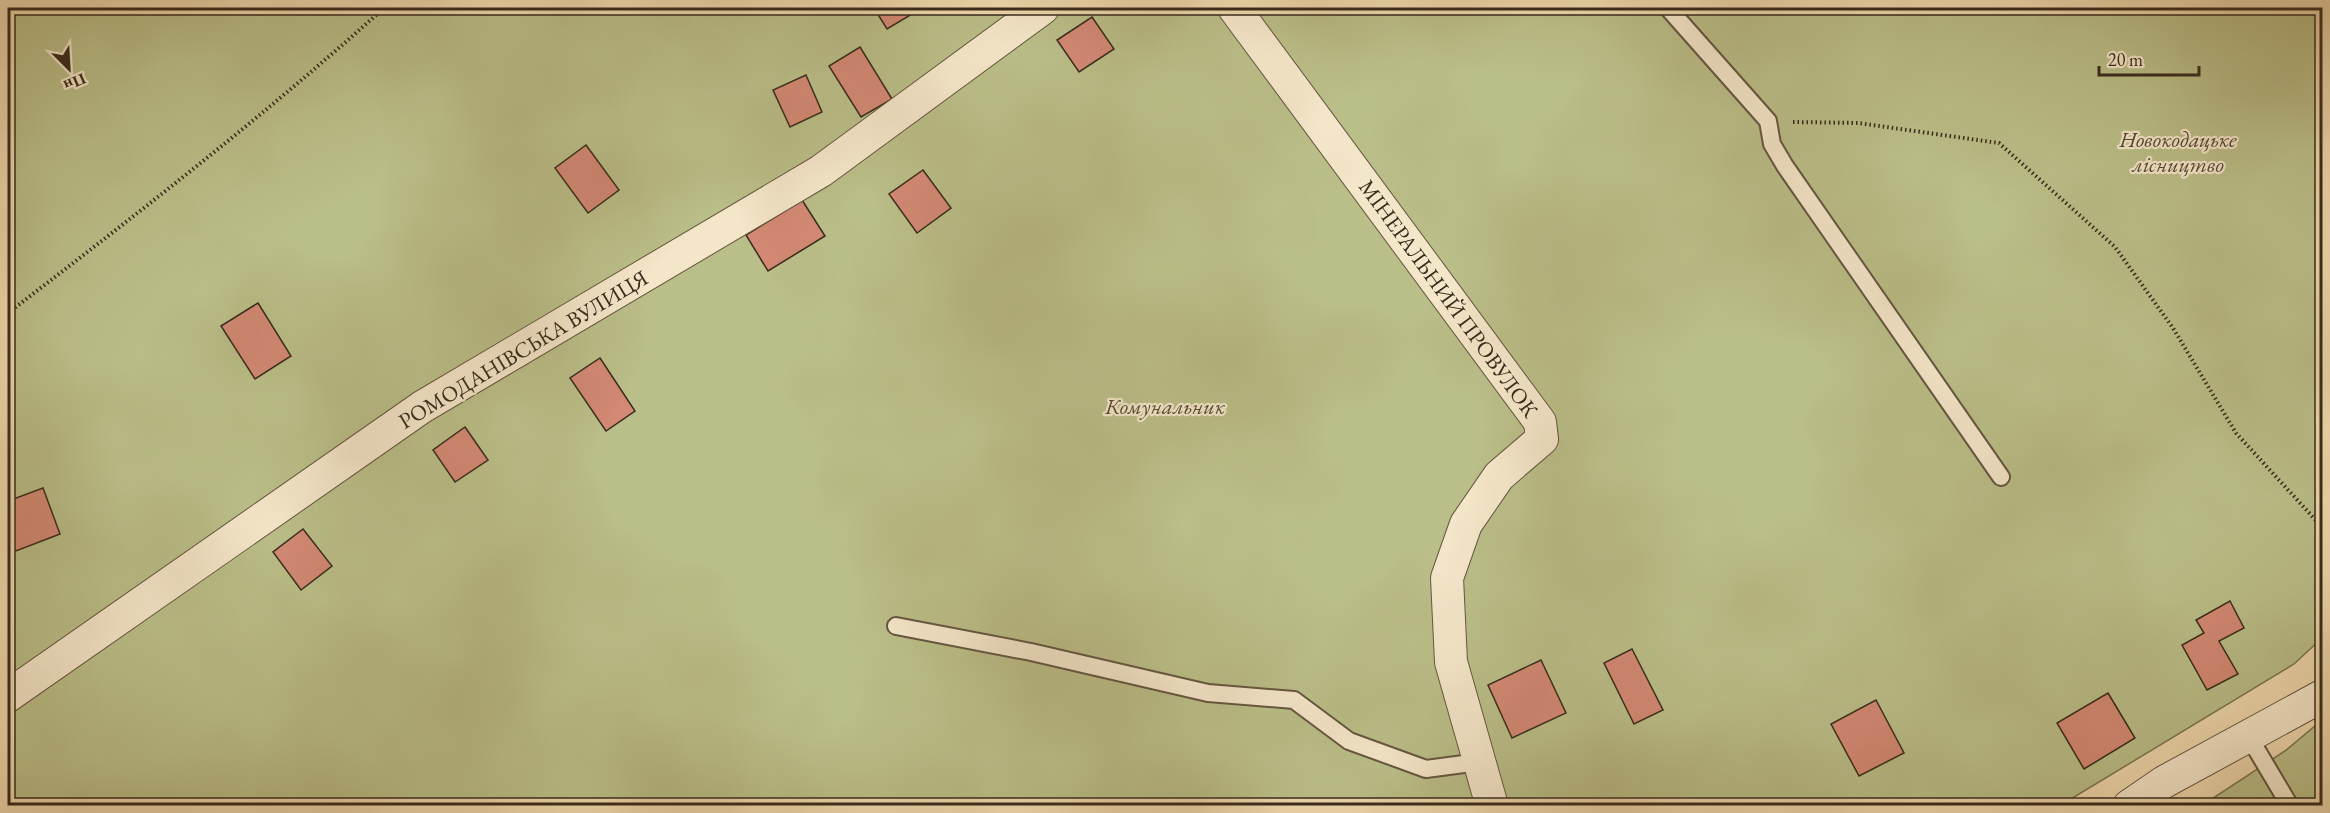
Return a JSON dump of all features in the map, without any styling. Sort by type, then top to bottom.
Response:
[{"type":"street","name":"РОМОДАНІВСЬКА ВУЛИЦЯ","points":[[8,696],[422,407],[821,171],[1043,8]]},
{"type":"street","name":"МІНЕРАЛЬНИЙ ПРОВУЛОК","points":[[1234,8],[1540,422],[1542,440],[1498,476],[1466,524],[1447,578],[1451,662],[1492,806]]},
{"type":"street","points":[[2129,806],[2164,782],[2322,696]]},
{"type":"lane","points":[[1668,8],[1768,121],[1772,144],[1785,166],[2001,477]]},
{"type":"lane","points":[[896,627],[1031,652],[1208,693],[1294,700],[1349,741],[1426,769],[1479,762]]},
{"type":"lane","points":[[2249,737],[2290,806]]},
{"type":"path","points":[[8,313],[145,208],[306,78],[384,8]]},
{"type":"path","points":[[1768,121],[1858,123],[1999,142],[2115,247],[2173,328],[2236,433],[2322,527]]},
{"type":"green space","name":"Комунальник","points":[[8,8],[2322,8],[2322,638],[2294,664],[2061,805],[8,805]]},
{"type":"green space","points":[[2322,720],[2322,805],[2201,806],[2285,751]]},
{"type":"building","points":[[874,8],[922,8],[887,29]]},
{"type":"building","points":[[1092,17],[1114,49],[1079,72],[1057,40]]},
{"type":"building","points":[[860,47],[892,99],[861,117],[829,66]]},
{"type":"building","points":[[806,75],[822,112],[790,127],[773,90]]},
{"type":"building","points":[[586,145],[619,190],[588,213],[555,168]]},
{"type":"building","points":[[923,170],[951,208],[917,233],[889,194]]},
{"type":"building","points":[[802,200],[825,236],[768,271],[746,235]]},
{"type":"building","points":[[258,303],[291,356],[255,379],[221,326]]},
{"type":"building","points":[[600,358],[635,411],[606,431],[570,378]]},
{"type":"building","points":[[465,427],[488,460],[455,482],[433,450]]},
{"type":"building","points":[[43,488],[60,534],[8,554],[8,501]]},
{"type":"building","points":[[303,529],[332,566],[301,590],[273,552]]},
{"type":"building","points":[[2230,601],[2244,628],[2219,641],[2238,674],[2207,690],[2182,645],[2204,633],[2196,620]]},
{"type":"building","points":[[1632,649],[1663,710],[1634,724],[1604,663]]},
{"type":"building","points":[[1541,660],[1566,713],[1512,738],[1488,685]]},
{"type":"building","points":[[2108,693],[2135,738],[2084,769],[2057,723]]},
{"type":"building","points":[[1876,700],[1904,753],[1859,776],[1831,724]]},
{"type":"park label","name":"Новокодацьке лісництво","points":[[2178,152]]}]
